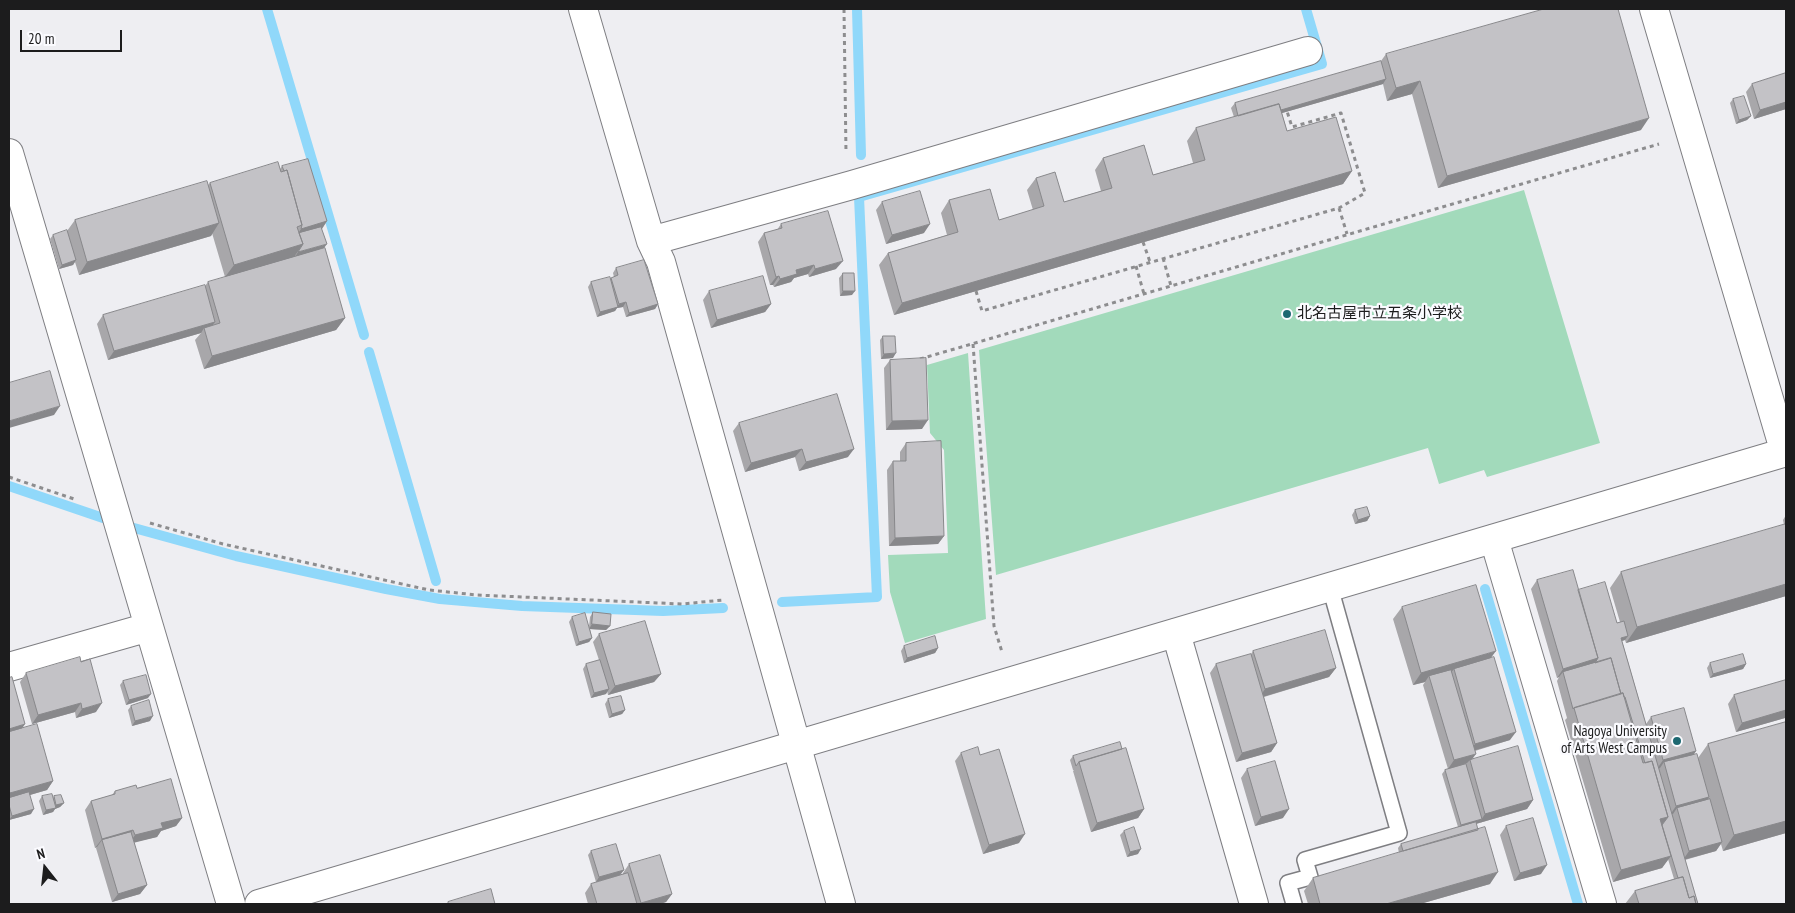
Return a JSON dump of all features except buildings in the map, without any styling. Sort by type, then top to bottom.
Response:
[{"type":"street","points":[[583,9],[650,241],[661,262],[841,904]]},
{"type":"street","points":[[259,904],[1786,452],[1654,9]]},
{"type":"street","points":[[650,241],[852,185],[1308,51]]},
{"type":"street","points":[[9,153],[232,904]]},
{"type":"street","points":[[1494,539],[1602,904]]},
{"type":"street","points":[[9,667],[150,627]]},
{"type":"street","points":[[1176,633],[1254,904]]},
{"type":"lane","points":[[1294,904],[1288,883],[1310,877],[1305,860],[1399,833],[1330,588]]},
{"type":"path","points":[[844,9],[847,165],[852,185]]},
{"type":"path","points":[[976,291],[982,311],[1340,208],[1365,193],[1341,113],[1292,128],[1284,103]]},
{"type":"path","points":[[920,359],[1659,144]]},
{"type":"path","points":[[1344,153],[1352,150]]},
{"type":"path","points":[[1340,208],[1347,234]]},
{"type":"path","points":[[1143,242],[1150,262]]},
{"type":"path","points":[[1163,258],[1171,286]]},
{"type":"path","points":[[1136,266],[1144,294]]},
{"type":"path","points":[[973,344],[994,626],[1002,653]]},
{"type":"path","points":[[9,477],[116,513],[223,544],[429,590],[477,595],[682,604],[756,598]]},
{"type":"green space","points":[[1524,190],[1600,443],[1487,477],[1484,470],[1439,484],[1428,448],[996,575],[979,350]]},
{"type":"green space","points":[[968,353],[986,619],[905,643],[890,592],[888,555],[948,553],[944,450],[930,433],[927,365]]},
{"type":"waterway","points":[[267,9],[364,335]]},
{"type":"waterway","points":[[857,9],[861,155]]},
{"type":"waterway","points":[[782,602],[877,597],[859,197],[1322,64],[1306,9]]},
{"type":"waterway","points":[[369,352],[436,581]]},
{"type":"waterway","points":[[9,486],[103,518]]},
{"type":"waterway","points":[[134,528],[236,556],[440,599],[522,606],[663,611],[723,608]]},
{"type":"waterway","points":[[1485,589],[1578,904]]},
{"type":"place","name":"北名古屋市立五条小学校","points":[[1287,314]]},
{"type":"place","name":"Nagoya University of Arts West Campus","points":[[1677,741]]}]
